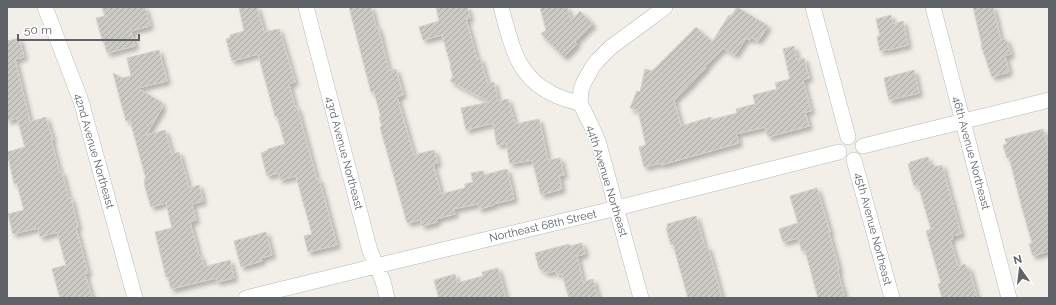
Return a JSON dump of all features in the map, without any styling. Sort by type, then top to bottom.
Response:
[{"type":"street","name":"42nd Avenue Northeast","points":[[45,7],[81,102],[135,298]]},
{"type":"street","name":"43rd Avenue Northeast","points":[[306,7],[370,251],[383,281],[387,298]]},
{"type":"street","points":[[501,7],[512,44],[521,67],[535,82],[550,93],[580,104],[581,90],[584,82],[598,60],[611,47],[664,7]]},
{"type":"street","points":[[813,7],[848,137]]},
{"type":"street","name":"46th Avenue Northeast","points":[[933,7],[1009,298]]},
{"type":"street","points":[[863,146],[1049,100]]},
{"type":"street","name":"44th Avenue Northeast","points":[[580,104],[598,142],[640,298]]},
{"type":"street","points":[[848,137],[858,139],[863,146],[860,157],[849,161],[845,160],[840,154],[838,147],[842,140],[848,137]]},
{"type":"street","name":"Northeast 68th Street","points":[[246,298],[617,208],[839,152]]},
{"type":"street","name":"45th Avenue Northeast","points":[[854,160],[892,298]]},
{"type":"building","points":[[102,7],[145,7],[150,26],[131,31],[135,46],[107,53],[96,18],[105,16]]},
{"type":"building","points":[[239,7],[257,7],[264,32],[279,29],[295,82],[289,84],[295,107],[297,107],[317,180],[319,179],[337,245],[308,252],[304,236],[312,234],[296,176],[280,180],[278,173],[267,176],[261,153],[268,149],[285,144],[277,116],[275,116],[258,54],[232,61],[226,39],[230,38],[230,35],[244,31]]},
{"type":"building","points":[[349,7],[371,7],[376,27],[378,27],[389,71],[396,69],[403,95],[397,97],[414,155],[434,150],[438,163],[433,164],[441,194],[465,188],[465,184],[473,182],[471,173],[483,171],[484,175],[507,169],[514,199],[479,209],[478,204],[453,209],[455,214],[436,219],[437,222],[422,226],[420,220],[407,223],[380,127],[382,126],[379,117],[381,117],[374,92],[371,92]]},
{"type":"building","points":[[436,7],[467,7],[470,18],[466,19],[477,59],[480,58],[488,84],[494,82],[498,101],[508,99],[515,124],[539,119],[548,160],[560,158],[564,175],[559,176],[562,189],[541,195],[532,160],[510,164],[506,143],[497,145],[493,123],[466,130],[461,108],[489,102],[450,81],[453,76],[442,35],[423,40],[419,27],[439,21]]},
{"type":"building","points":[[540,7],[567,7],[571,20],[580,11],[593,24],[575,42],[577,44],[564,57],[541,34],[546,30]]},
{"type":"building","points":[[737,7],[768,26],[758,41],[751,37],[750,40],[746,38],[735,55],[723,48],[693,82],[674,100],[681,126],[711,117],[711,120],[737,113],[736,109],[755,104],[753,95],[777,89],[775,83],[790,79],[783,49],[794,46],[797,60],[804,58],[809,78],[803,80],[811,111],[805,112],[809,126],[768,137],[765,127],[736,134],[739,143],[661,165],[661,163],[644,167],[639,147],[646,145],[638,111],[630,108],[637,91],[640,92],[645,69],[652,71],[696,27],[712,42],[729,15],[731,16]]},
{"type":"building","points":[[973,7],[993,7],[1001,40],[1006,39],[1011,54],[1005,56],[1009,72],[992,77],[981,45]]},
{"type":"building","points":[[891,15],[893,24],[903,21],[908,45],[880,51],[877,36],[880,36],[876,19]]},
{"type":"building","points":[[19,38],[24,57],[15,59],[30,122],[46,117],[53,140],[51,140],[60,173],[62,172],[69,199],[71,198],[78,227],[76,228],[88,273],[85,274],[92,298],[60,298],[52,269],[66,265],[57,232],[40,237],[38,228],[13,234],[8,214],[24,210],[17,184],[14,183],[7,152],[25,147],[17,118],[7,121],[7,41]]},
{"type":"building","points":[[159,50],[167,81],[138,88],[161,102],[162,108],[146,135],[165,130],[172,154],[179,152],[189,188],[199,185],[203,201],[192,204],[196,220],[190,222],[199,256],[201,256],[204,267],[230,260],[234,278],[217,282],[216,278],[171,289],[168,277],[166,277],[155,232],[172,228],[166,203],[151,207],[145,187],[144,179],[146,179],[130,120],[126,121],[113,73],[122,78],[131,76],[127,58]]},
{"type":"building","points":[[914,70],[919,93],[889,100],[884,78]]},
{"type":"building","points":[[1043,129],[1049,150],[1049,251],[1033,256],[1029,244],[1032,243],[1009,157],[1007,158],[1003,145],[1007,144],[1005,139]]},
{"type":"building","points":[[928,157],[930,165],[933,164],[934,167],[942,165],[961,234],[952,236],[953,239],[950,240],[958,266],[965,264],[967,269],[969,268],[977,298],[942,298],[938,284],[941,283],[926,231],[931,229],[918,185],[914,186],[908,164],[910,164],[910,162]]},
{"type":"building","points":[[817,188],[830,232],[845,298],[818,298],[805,250],[802,251],[798,238],[783,242],[779,229],[798,223],[790,196]]},
{"type":"building","points":[[696,216],[705,248],[708,247],[722,298],[688,298],[673,244],[671,245],[666,228],[668,227],[667,224]]},
{"type":"building","points":[[266,232],[272,255],[261,258],[262,261],[241,267],[234,241]]},
{"type":"building","points":[[582,243],[585,254],[577,256],[583,282],[593,279],[598,298],[569,298],[562,274],[557,275],[556,271],[546,273],[539,268],[535,253],[569,244],[570,246]]},
{"type":"building","points":[[498,268],[506,298],[439,298],[434,280],[455,274],[457,283],[483,276],[482,272]]}]
